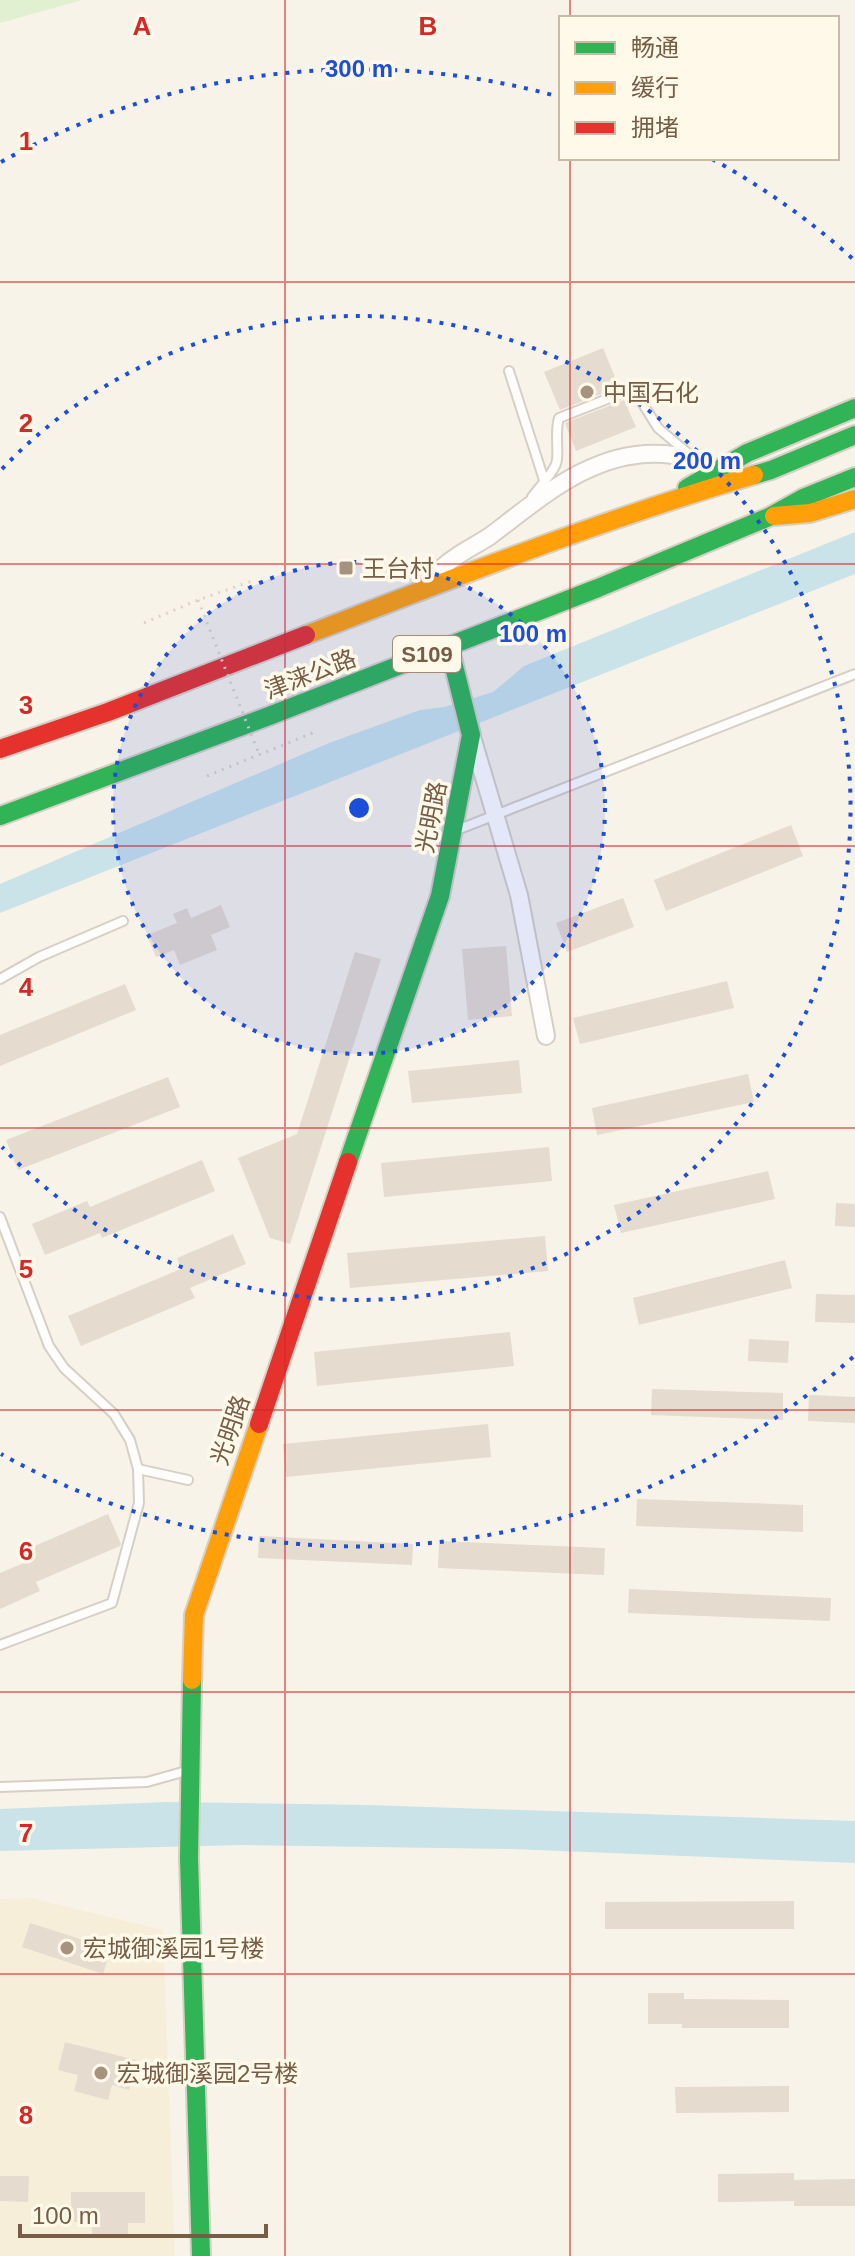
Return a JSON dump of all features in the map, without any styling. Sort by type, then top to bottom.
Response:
[{"type":"main road","points":[[719,477],[747,453],[855,408]]},
{"type":"main road","name":"津涞公路","points":[[0,749],[108,712],[466,573],[665,501],[719,477],[771,470],[855,435]]},
{"type":"main road","name":"津涞公路","points":[[0,816],[62,795],[598,588],[769,517],[803,498],[852,478]]},
{"type":"main road","points":[[769,517],[810,513],[855,499]]},
{"type":"main road","name":"光明路","points":[[201,2256],[189,1858],[194,1615],[440,896],[471,735],[449,646]]},
{"type":"street","points":[[411,596],[452,560],[577,474],[617,457],[636,453],[695,460],[719,477]]},
{"type":"street","points":[[471,735],[519,895],[546,1036]]},
{"type":"lane","points":[[509,371],[544,480]]},
{"type":"lane","points":[[520,513],[557,460],[555,439],[559,418],[625,392],[638,396],[658,428],[695,460]]},
{"type":"lane","points":[[452,832],[855,674]]},
{"type":"lane","points":[[0,979],[39,957],[123,921]]},
{"type":"lane","points":[[0,1217],[49,1346],[64,1368],[114,1414],[130,1440],[138,1469],[139,1503],[112,1603],[0,1645]]},
{"type":"lane","points":[[138,1469],[188,1480]]},
{"type":"lane","points":[[0,1787],[189,1778]]},
{"type":"path","points":[[144,623],[255,580]]},
{"type":"path","points":[[198,600],[259,754]]},
{"type":"path","points":[[207,776],[315,732]]},
{"type":"shaded area","points":[[31,1898],[163,1930],[175,2256],[0,2256],[0,1899]]},
{"type":"green space","points":[[0,0],[82,0],[0,23]]},
{"type":"water","points":[[855,532],[855,574],[0,913],[0,884],[329,743],[420,710],[444,707],[493,692],[524,666]]},
{"type":"water","points":[[167,1802],[368,1805],[855,1821],[855,1863],[511,1849],[244,1845],[0,1851],[0,1809]]},
{"type":"building","points":[[603,348],[619,387],[560,410],[544,372]]},
{"type":"building","points":[[624,400],[636,427],[576,451],[565,423]]},
{"type":"building","points":[[791,825],[803,856],[666,911],[654,880]]},
{"type":"building","points":[[623,898],[634,927],[567,952],[556,923]]},
{"type":"building","points":[[221,905],[230,927],[211,935],[217,950],[180,965],[174,950],[156,957],[147,935],[177,923],[173,914],[187,908],[191,918]]},
{"type":"building","points":[[506,946],[512,1016],[468,1020],[462,949]]},
{"type":"building","points":[[355,952],[381,959],[290,1244],[270,1238],[238,1158],[297,1134]]},
{"type":"building","points":[[727,981],[734,1008],[580,1044],[573,1018]]},
{"type":"building","points":[[125,984],[136,1010],[0,1066],[0,1035]]},
{"type":"building","points":[[519,1060],[522,1093],[412,1103],[408,1071]]},
{"type":"building","points":[[748,1074],[754,1102],[597,1135],[592,1108]]},
{"type":"building","points":[[168,1077],[180,1107],[18,1170],[6,1140]]},
{"type":"building","points":[[549,1147],[552,1181],[384,1197],[381,1163]]},
{"type":"building","points":[[202,1160],[215,1191],[102,1238],[100,1233],[45,1255],[32,1224],[87,1201],[90,1207]]},
{"type":"building","points":[[768,1171],[775,1199],[621,1233],[614,1205]]},
{"type":"building","points":[[836,1203],[855,1204],[855,1227],[835,1226]]},
{"type":"building","points":[[233,1234],[246,1264],[190,1288],[195,1298],[81,1346],[68,1316],[181,1269],[177,1258]]},
{"type":"building","points":[[545,1236],[548,1271],[350,1288],[347,1253]]},
{"type":"building","points":[[785,1260],[792,1288],[639,1325],[633,1298]]},
{"type":"building","points":[[816,1294],[855,1295],[855,1323],[815,1322]]},
{"type":"building","points":[[510,1332],[514,1366],[317,1386],[314,1352]]},
{"type":"building","points":[[749,1339],[789,1341],[788,1363],[748,1361]]},
{"type":"building","points":[[652,1389],[783,1393],[783,1420],[651,1415]]},
{"type":"building","points":[[809,1395],[855,1397],[855,1423],[808,1421]]},
{"type":"building","points":[[488,1424],[491,1457],[286,1477],[283,1444]]},
{"type":"building","points":[[637,1499],[803,1505],[803,1532],[636,1526]]},
{"type":"building","points":[[108,1514],[120,1546],[36,1582],[40,1591],[0,1609],[0,1573],[26,1562],[21,1552]]},
{"type":"building","points":[[259,1536],[413,1544],[412,1565],[258,1558]]},
{"type":"building","points":[[439,1541],[605,1548],[604,1575],[438,1568]]},
{"type":"building","points":[[629,1589],[831,1598],[830,1621],[628,1613]]},
{"type":"building","points":[[794,1901],[794,1929],[605,1929],[605,1902]]},
{"type":"building","name":"宏城御溪园1号楼","points":[[30,1923],[111,1949],[103,1974],[22,1947]]},
{"type":"building","points":[[648,1993],[684,1993],[684,1999],[789,2000],[789,2028],[682,2028],[682,2024],[648,2024]]},
{"type":"building","name":"宏城御溪园2号楼","points":[[65,2042],[136,2060],[129,2090],[112,2085],[108,2100],[74,2091],[78,2075],[58,2070]]},
{"type":"building","points":[[789,2086],[789,2112],[676,2113],[675,2087]]},
{"type":"building","points":[[794,2173],[794,2180],[855,2179],[855,2206],[794,2206],[794,2201],[718,2202],[718,2174]]},
{"type":"building","points":[[0,2176],[29,2176],[28,2202],[0,2201]]},
{"type":"building","points":[[71,2192],[145,2192],[145,2223],[128,2223],[128,2238],[92,2238],[92,2222],[71,2222]]},
{"type":"traffic: fast","points":[[687,488],[747,453],[855,408]]},
{"type":"traffic: fast","points":[[754,475],[855,435]]},
{"type":"traffic: fast","points":[[0,816],[598,588],[769,517],[803,498],[855,477]]},
{"type":"traffic: fast","points":[[348,1162],[440,896],[471,735],[449,646]]},
{"type":"traffic: fast","points":[[192,1680],[189,1858],[201,2256]]},
{"type":"traffic: slow","points":[[306,635],[584,530],[754,475]]},
{"type":"traffic: slow","points":[[774,516],[810,513],[855,499]]},
{"type":"traffic: slow","points":[[192,1680],[194,1615],[259,1424]]},
{"type":"traffic: jam","points":[[0,749],[108,712],[306,635]]},
{"type":"traffic: jam","points":[[259,1424],[348,1162]]},
{"type":"place","name":"中国石化","points":[[587,392]]},
{"type":"place","name":"王台村","points":[[346,568]]},
{"type":"place","name":"宏城御溪园1号楼","points":[[67,1948]]},
{"type":"place","name":"宏城御溪园2号楼","points":[[101,2073]]}]
